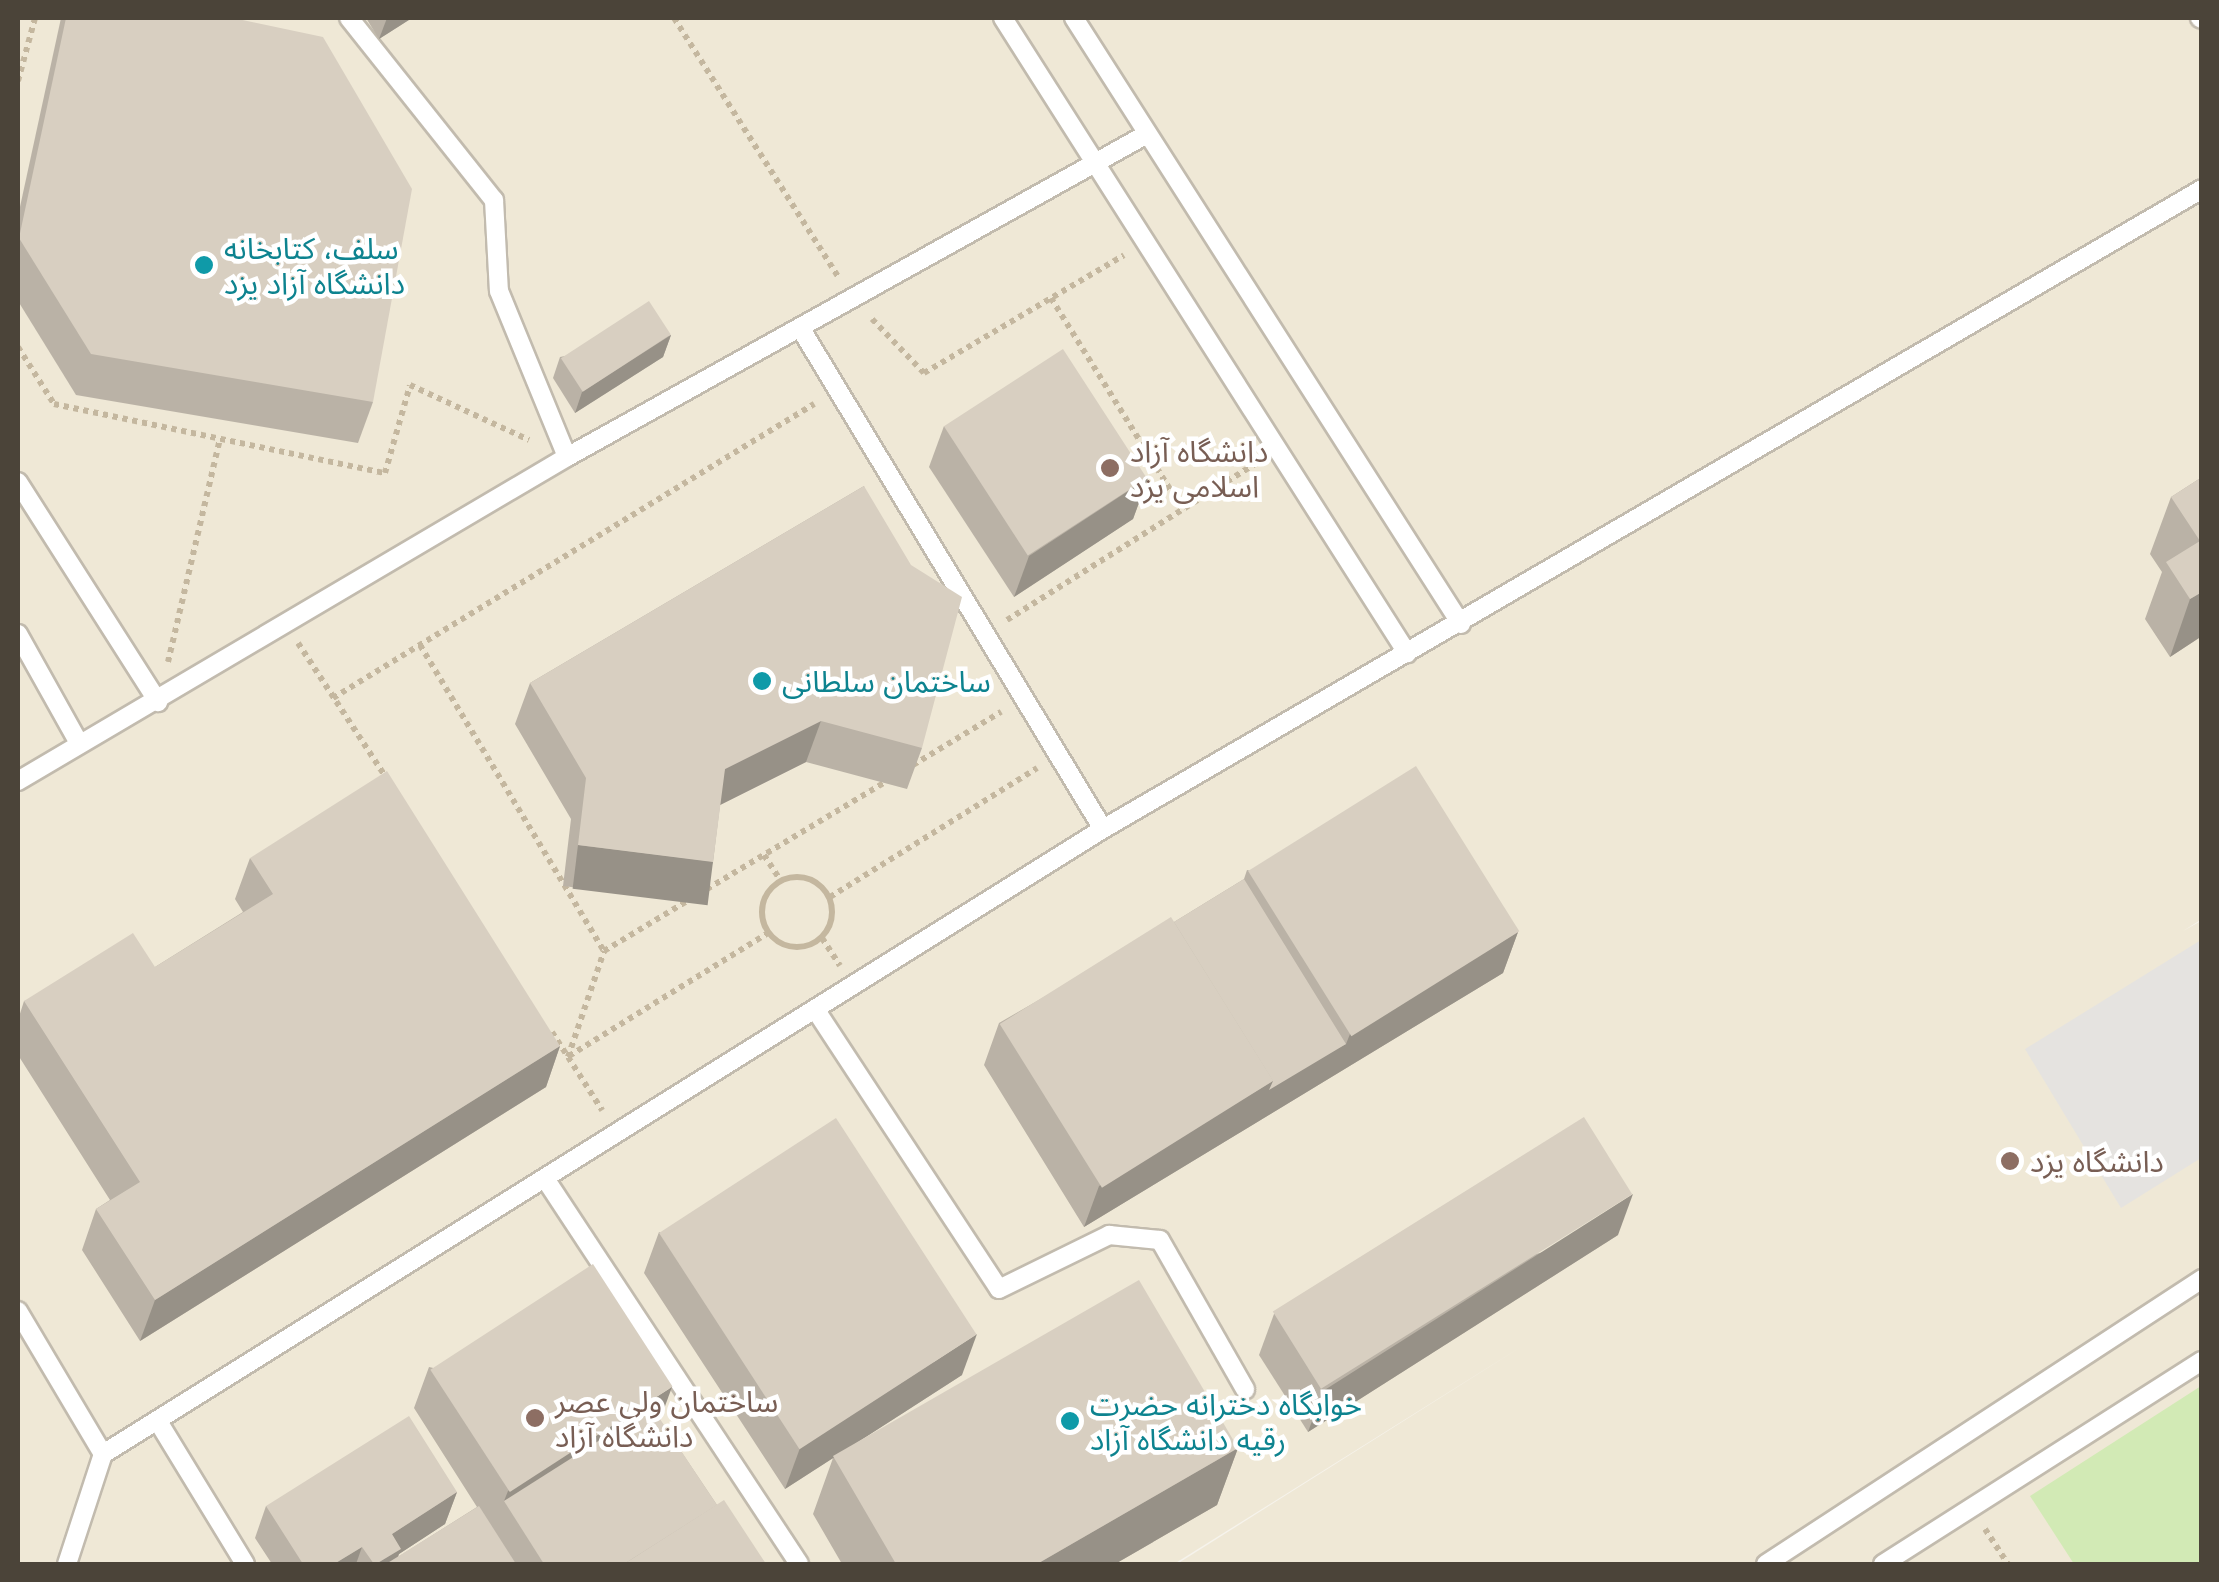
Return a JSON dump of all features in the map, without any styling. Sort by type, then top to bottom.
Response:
[{"type":"lane","points":[[349,18],[494,200],[499,292],[566,457]]},
{"type":"lane","points":[[1003,18],[1407,653]]},
{"type":"lane","points":[[1074,18],[1461,624]]},
{"type":"lane","points":[[18,781],[79,743],[158,702],[566,457],[1147,134]]},
{"type":"lane","points":[[66,1564],[102,1454],[159,1423],[548,1183],[1103,829],[1461,624],[2202,189]]},
{"type":"lane","points":[[801,329],[1103,829]]},
{"type":"lane","points":[[18,482],[158,702]]},
{"type":"lane","points":[[18,634],[79,743]]},
{"type":"lane","points":[[817,1012],[999,1289],[1108,1236],[1160,1240],[1245,1389]]},
{"type":"lane","points":[[548,1183],[799,1564]]},
{"type":"lane","points":[[1766,1564],[2202,1278]]},
{"type":"lane","points":[[18,1310],[102,1454]]},
{"type":"lane","points":[[1883,1564],[2202,1362]]},
{"type":"lane","points":[[159,1423],[244,1564]]},
{"type":"path","points":[[18,81],[35,18]]},
{"type":"path","points":[[674,18],[853,300],[924,374],[1146,242]]},
{"type":"path","points":[[1051,298],[1183,510]]},
{"type":"path","points":[[18,347],[54,404],[384,473],[410,386],[566,457]]},
{"type":"path","points":[[334,698],[838,389]]},
{"type":"path","points":[[158,702],[220,439]]},
{"type":"path","points":[[985,634],[1280,448]]},
{"type":"path","points":[[286,625],[398,796]]},
{"type":"path","points":[[420,645],[604,951]]},
{"type":"path","points":[[568,1057],[604,951],[1024,698]]},
{"type":"path","points":[[768,933],[804,947],[822,938],[830,897],[1058,755]]},
{"type":"path","points":[[764,854],[780,880]]},
{"type":"path","points":[[768,933],[765,894],[780,880],[817,882],[830,897]]},
{"type":"path","points":[[568,1057],[768,933]]},
{"type":"path","points":[[547,1024],[620,1137]]},
{"type":"path","points":[[1970,1507],[2008,1564]]},
{"type":"shaded area","name":"دانشگاه آزاد اسلامی یزد","points":[[18,18],[2201,18],[2202,919],[2183,931],[2201,921],[2201,1564],[1177,1564],[1567,1318],[1174,1564],[18,1564]]},
{"type":"shaded area","points":[[2201,940],[2201,1158],[2121,1208],[2025,1049]]},
{"type":"green space","points":[[2201,1386],[2201,1564],[2074,1564],[2030,1496]]},
{"type":"building","name":"سلف، کتابخانه دانشگاه آزاد یزد","points":[[66,18],[233,18],[323,37],[412,189],[373,402],[91,354],[19,238]]},
{"type":"building","points":[[649,301],[671,335],[583,392],[561,358]]},
{"type":"building","points":[[1063,349],[1147,478],[1028,555],[944,426]]},
{"type":"building","points":[[2202,477],[2202,592],[2190,599],[2166,562],[2200,541],[2171,497]]},
{"type":"building","name":"ساختمان سلطانی","points":[[864,486],[911,565],[962,597],[922,748],[821,721],[725,769],[713,862],[578,845],[586,778],[530,683]]},
{"type":"building","points":[[1416,766],[1519,931],[1351,1036],[1248,871]]},
{"type":"building","points":[[387,771],[560,1046],[155,1300],[96,1209],[140,1182],[24,1001],[133,933],[155,967],[273,894],[250,858]]},
{"type":"building","points":[[1244,879],[1346,1044],[1269,1090],[1273,1081],[1174,922]]},
{"type":"building","points":[[1171,917],[1273,1081],[1102,1188],[1000,1024]]},
{"type":"building","points":[[1584,1117],[1632,1194],[1321,1389],[1273,1311]]},
{"type":"building","points":[[836,1118],[977,1334],[800,1449],[659,1233]]},
{"type":"building","name":"ساختمان ولی عصر دانشگاه آزاد","points":[[593,1264],[673,1386],[510,1492],[430,1370]]},
{"type":"building","name":"خوابگاه دخترانه حضرت رقیه دانشگاه آزاد","points":[[1139,1280],[1238,1448],[1037,1564],[896,1564],[833,1456]]},
{"type":"building","points":[[652,1407],[717,1505],[624,1564],[544,1564],[504,1501]]},
{"type":"building","points":[[409,1416],[457,1492],[392,1534],[401,1549],[376,1564],[362,1547],[334,1564],[303,1564],[266,1506]]},
{"type":"building","points":[[724,1500],[766,1564],[624,1564]]},
{"type":"building","points":[[479,1506],[516,1564],[386,1564]]},
{"type":"place","name":"سلف، کتابخانه دانشگاه آزاد یزد","points":[[204,265]]},
{"type":"place","name":"دانشگاه آزاد اسلامی یزد","points":[[1110,468]]},
{"type":"place","name":"ساختمان سلطانی","points":[[762,681]]},
{"type":"place","name":"دانشگاه یزد","points":[[2010,1161]]},
{"type":"place","name":"ساختمان ولی عصر دانشگاه آزاد","points":[[535,1418]]},
{"type":"place","name":"خوابگاه دخترانه حضرت رقیه دانشگاه آزاد","points":[[1070,1421]]}]
